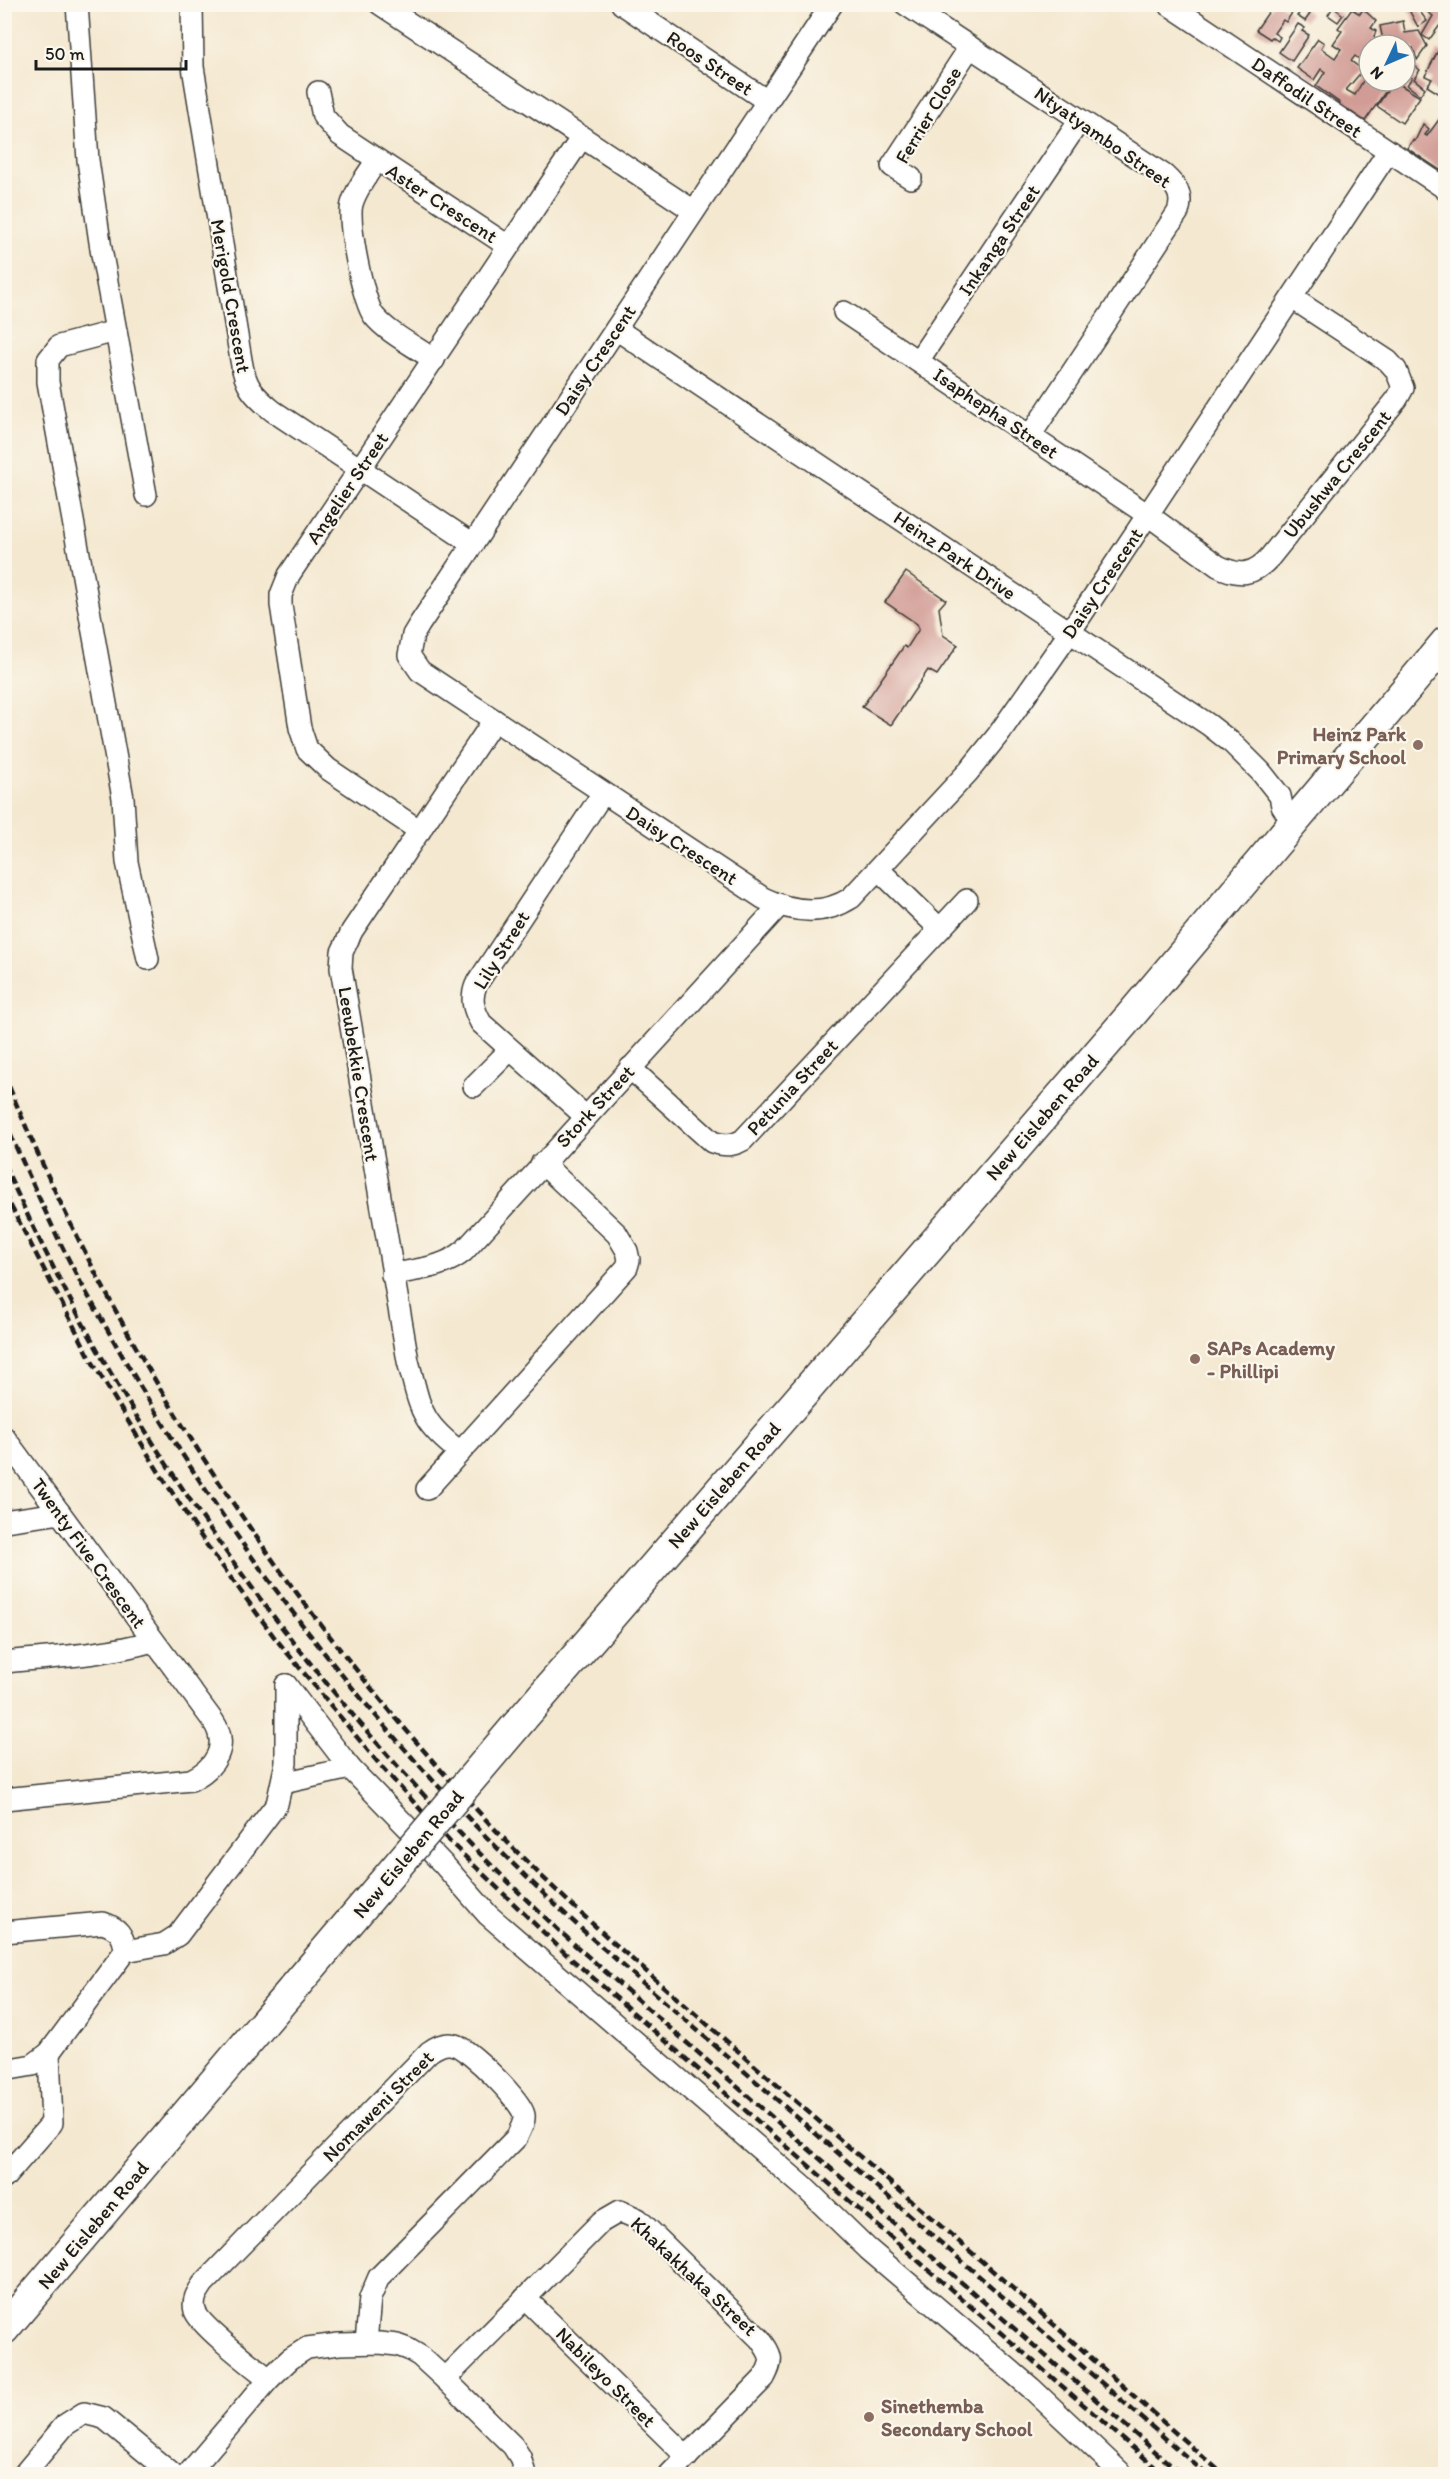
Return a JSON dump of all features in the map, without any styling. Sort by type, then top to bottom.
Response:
[{"type":"main road","name":"New Eisleben Road","points":[[4,2329],[522,1719],[1117,1031],[1293,808],[1446,642]]},
{"type":"street","points":[[77,4],[88,160],[146,495]]},
{"type":"street","name":"Merigold Crescent","points":[[192,4],[193,67],[240,360],[246,382],[253,394],[273,411],[473,544]]},
{"type":"street","points":[[380,4],[694,211]]},
{"type":"street","name":"Roos Street","points":[[622,4],[767,101]]},
{"type":"street","name":"Daisy Crescent","points":[[832,4],[413,635],[409,655],[420,670],[763,898],[780,906],[796,910],[831,908],[851,898],[987,750],[1070,632],[1388,152]]},
{"type":"street","name":"Ntyatyambo Street","points":[[905,4],[1164,175],[1176,186],[1181,204],[1030,436]]},
{"type":"street","name":"Daffodil Street","points":[[1168,4],[1446,189]]},
{"type":"street","name":"Ferrier Close","points":[[911,178],[892,166],[970,47]]},
{"type":"street","name":"Aster Crescent","points":[[318,93],[323,116],[330,125],[376,160],[508,246]]},
{"type":"street","name":"Inkanga Street","points":[[918,361],[1080,120]]},
{"type":"street","name":"Angelier Street","points":[[420,831],[328,770],[307,749],[300,728],[280,606],[281,595],[290,575],[582,137]]},
{"type":"street","name":"Aster Crescent","points":[[376,160],[351,208],[364,296],[374,316],[434,360]]},
{"type":"street","name":"Ubushwa Crescent","points":[[1148,515],[1218,566],[1230,572],[1243,574],[1254,572],[1270,557],[1397,399],[1402,388],[1401,379],[1388,360],[1292,298]]},
{"type":"street","name":"Isaphepha Street","points":[[844,312],[1148,515]]},
{"type":"street","name":"Heinz Park Drive","points":[[616,329],[1209,725],[1246,757],[1293,808]]},
{"type":"street","points":[[116,331],[59,346],[48,360],[48,382],[123,798],[127,862],[148,959]]},
{"type":"street","name":"Leeubekkie Crescent","points":[[460,1452],[437,1434],[424,1416],[408,1361],[341,968],[342,952],[352,932],[494,720]]},
{"type":"street","name":"Lily Street","points":[[585,1116],[482,1023],[475,1012],[472,1001],[473,992],[603,793]]},
{"type":"street","points":[[879,870],[940,929]]},
{"type":"street","name":"Petunia Street","points":[[630,1068],[712,1142],[723,1146],[734,1145],[743,1140],[967,900]]},
{"type":"street","name":"Stork Street","points":[[392,1275],[441,1264],[455,1258],[780,906]]},
{"type":"street","points":[[474,1086],[510,1050]]},
{"type":"street","points":[[428,1489],[623,1274],[629,1260],[624,1244],[617,1234],[542,1164]]},
{"type":"street","name":"Twenty Five Crescent","points":[[4,1437],[220,1732],[221,1742],[218,1754],[211,1765],[201,1774],[190,1779],[4,1798]]},
{"type":"street","points":[[4,1521],[60,1513]]},
{"type":"street","name":"Twenty Five Crescent","points":[[4,1662],[89,1654],[128,1648],[153,1641]]},
{"type":"street","points":[[124,1951],[164,1944],[178,1935],[277,1804],[283,1783],[287,1742],[286,1685],[350,1768],[505,1930],[804,2187],[868,2249],[1031,2388],[1122,2475]]},
{"type":"street","points":[[283,1783],[350,1768]]},
{"type":"street","points":[[4,1932],[103,1923],[114,1926],[124,1942],[124,1951],[117,1964],[49,2054],[33,2065],[4,2070]]},
{"type":"street","name":"Nomaweni Street","points":[[269,2379],[199,2318],[193,2303],[196,2294],[202,2284],[429,2052],[438,2046],[456,2046],[468,2052],[518,2102],[524,2117],[522,2128],[517,2137],[380,2277],[370,2298],[366,2342]]},
{"type":"street","points":[[4,2178],[52,2123],[49,2054]]},
{"type":"street","name":"Khakakhaka Street","points":[[445,2379],[601,2222],[620,2211],[638,2219],[760,2339],[771,2358],[770,2367],[764,2378],[669,2475]]},
{"type":"street","name":"Nabileyo Street","points":[[525,2298],[687,2457]]},
{"type":"street","points":[[188,2475],[269,2379],[290,2359],[307,2348],[366,2342],[398,2344],[420,2356],[513,2446],[520,2457],[525,2475]]},
{"type":"street","points":[[24,2475],[65,2425],[84,2413],[93,2413],[104,2418],[172,2475]]},
{"type":"building","points":[[1274,4],[1279,4],[1292,13],[1286,22],[1283,20],[1274,33],[1280,37],[1278,41],[1256,30]]},
{"type":"building","points":[[1417,4],[1446,4],[1446,17],[1429,40],[1422,35],[1433,16]]},
{"type":"building","points":[[1415,5],[1427,21],[1418,27],[1408,8]]},
{"type":"building","points":[[1333,7],[1343,15],[1338,22],[1328,15]]},
{"type":"building","points":[[1303,8],[1310,14],[1305,21],[1297,16]]},
{"type":"building","points":[[1352,9],[1360,14],[1363,9],[1376,21],[1371,28],[1376,31],[1375,33],[1357,33],[1357,58],[1355,56],[1351,61],[1357,66],[1357,77],[1346,90],[1355,95],[1357,91],[1385,93],[1365,121],[1347,109],[1345,112],[1338,107],[1340,103],[1316,86],[1325,72],[1321,69],[1314,80],[1297,68],[1318,39],[1324,43],[1321,48],[1335,58],[1341,49],[1333,44],[1342,31],[1338,28]]},
{"type":"building","points":[[1403,21],[1405,33],[1381,33],[1380,26]]},
{"type":"building","points":[[1298,24],[1305,28],[1302,31],[1309,35],[1292,61],[1279,52]]},
{"type":"building","points":[[1419,31],[1427,46],[1417,60],[1417,33],[1405,33]]},
{"type":"building","points":[[1438,51],[1446,55],[1446,72],[1440,83],[1446,87],[1446,98],[1427,86],[1432,79],[1425,76]]},
{"type":"building","points":[[1417,81],[1425,88],[1420,95],[1417,93]]},
{"type":"building","points":[[1386,93],[1414,93],[1420,97],[1402,123],[1377,106]]},
{"type":"building","points":[[1446,110],[1446,117],[1441,123],[1446,126],[1446,164],[1440,170],[1407,148],[1413,140],[1415,141],[1423,124],[1429,129],[1425,135],[1427,136]]},
{"type":"building","points":[[906,572],[946,600],[939,608],[943,635],[958,645],[937,675],[928,670],[891,725],[862,707],[904,646],[907,648],[919,629],[917,624],[885,602]]},
{"type":"railway","points":[[4,1074],[48,1176],[96,1275],[149,1370],[207,1463],[268,1553],[333,1641],[403,1726],[509,1844],[579,1911],[1223,2474]]},
{"type":"railway","points":[[4,1121],[73,1268],[164,1425],[215,1505],[270,1582],[388,1730],[518,1869],[587,1934],[1206,2474]]},
{"type":"railway","points":[[4,1164],[57,1274],[115,1381],[180,1484],[250,1584],[324,1681],[404,1773],[488,1862],[576,1946],[1181,2474]]},
{"type":"railway","points":[[4,1193],[93,1363],[160,1474],[206,1544],[275,1638],[380,1765],[450,1842],[568,1956],[1163,2474]]},
{"type":"place","name":"Heinz Park Primary School","points":[[1418,745]]},
{"type":"place","name":"SAPs Academy - Phillipi","points":[[1195,1359]]},
{"type":"place","name":"Sinethemba Secondary School","points":[[869,2417]]}]
